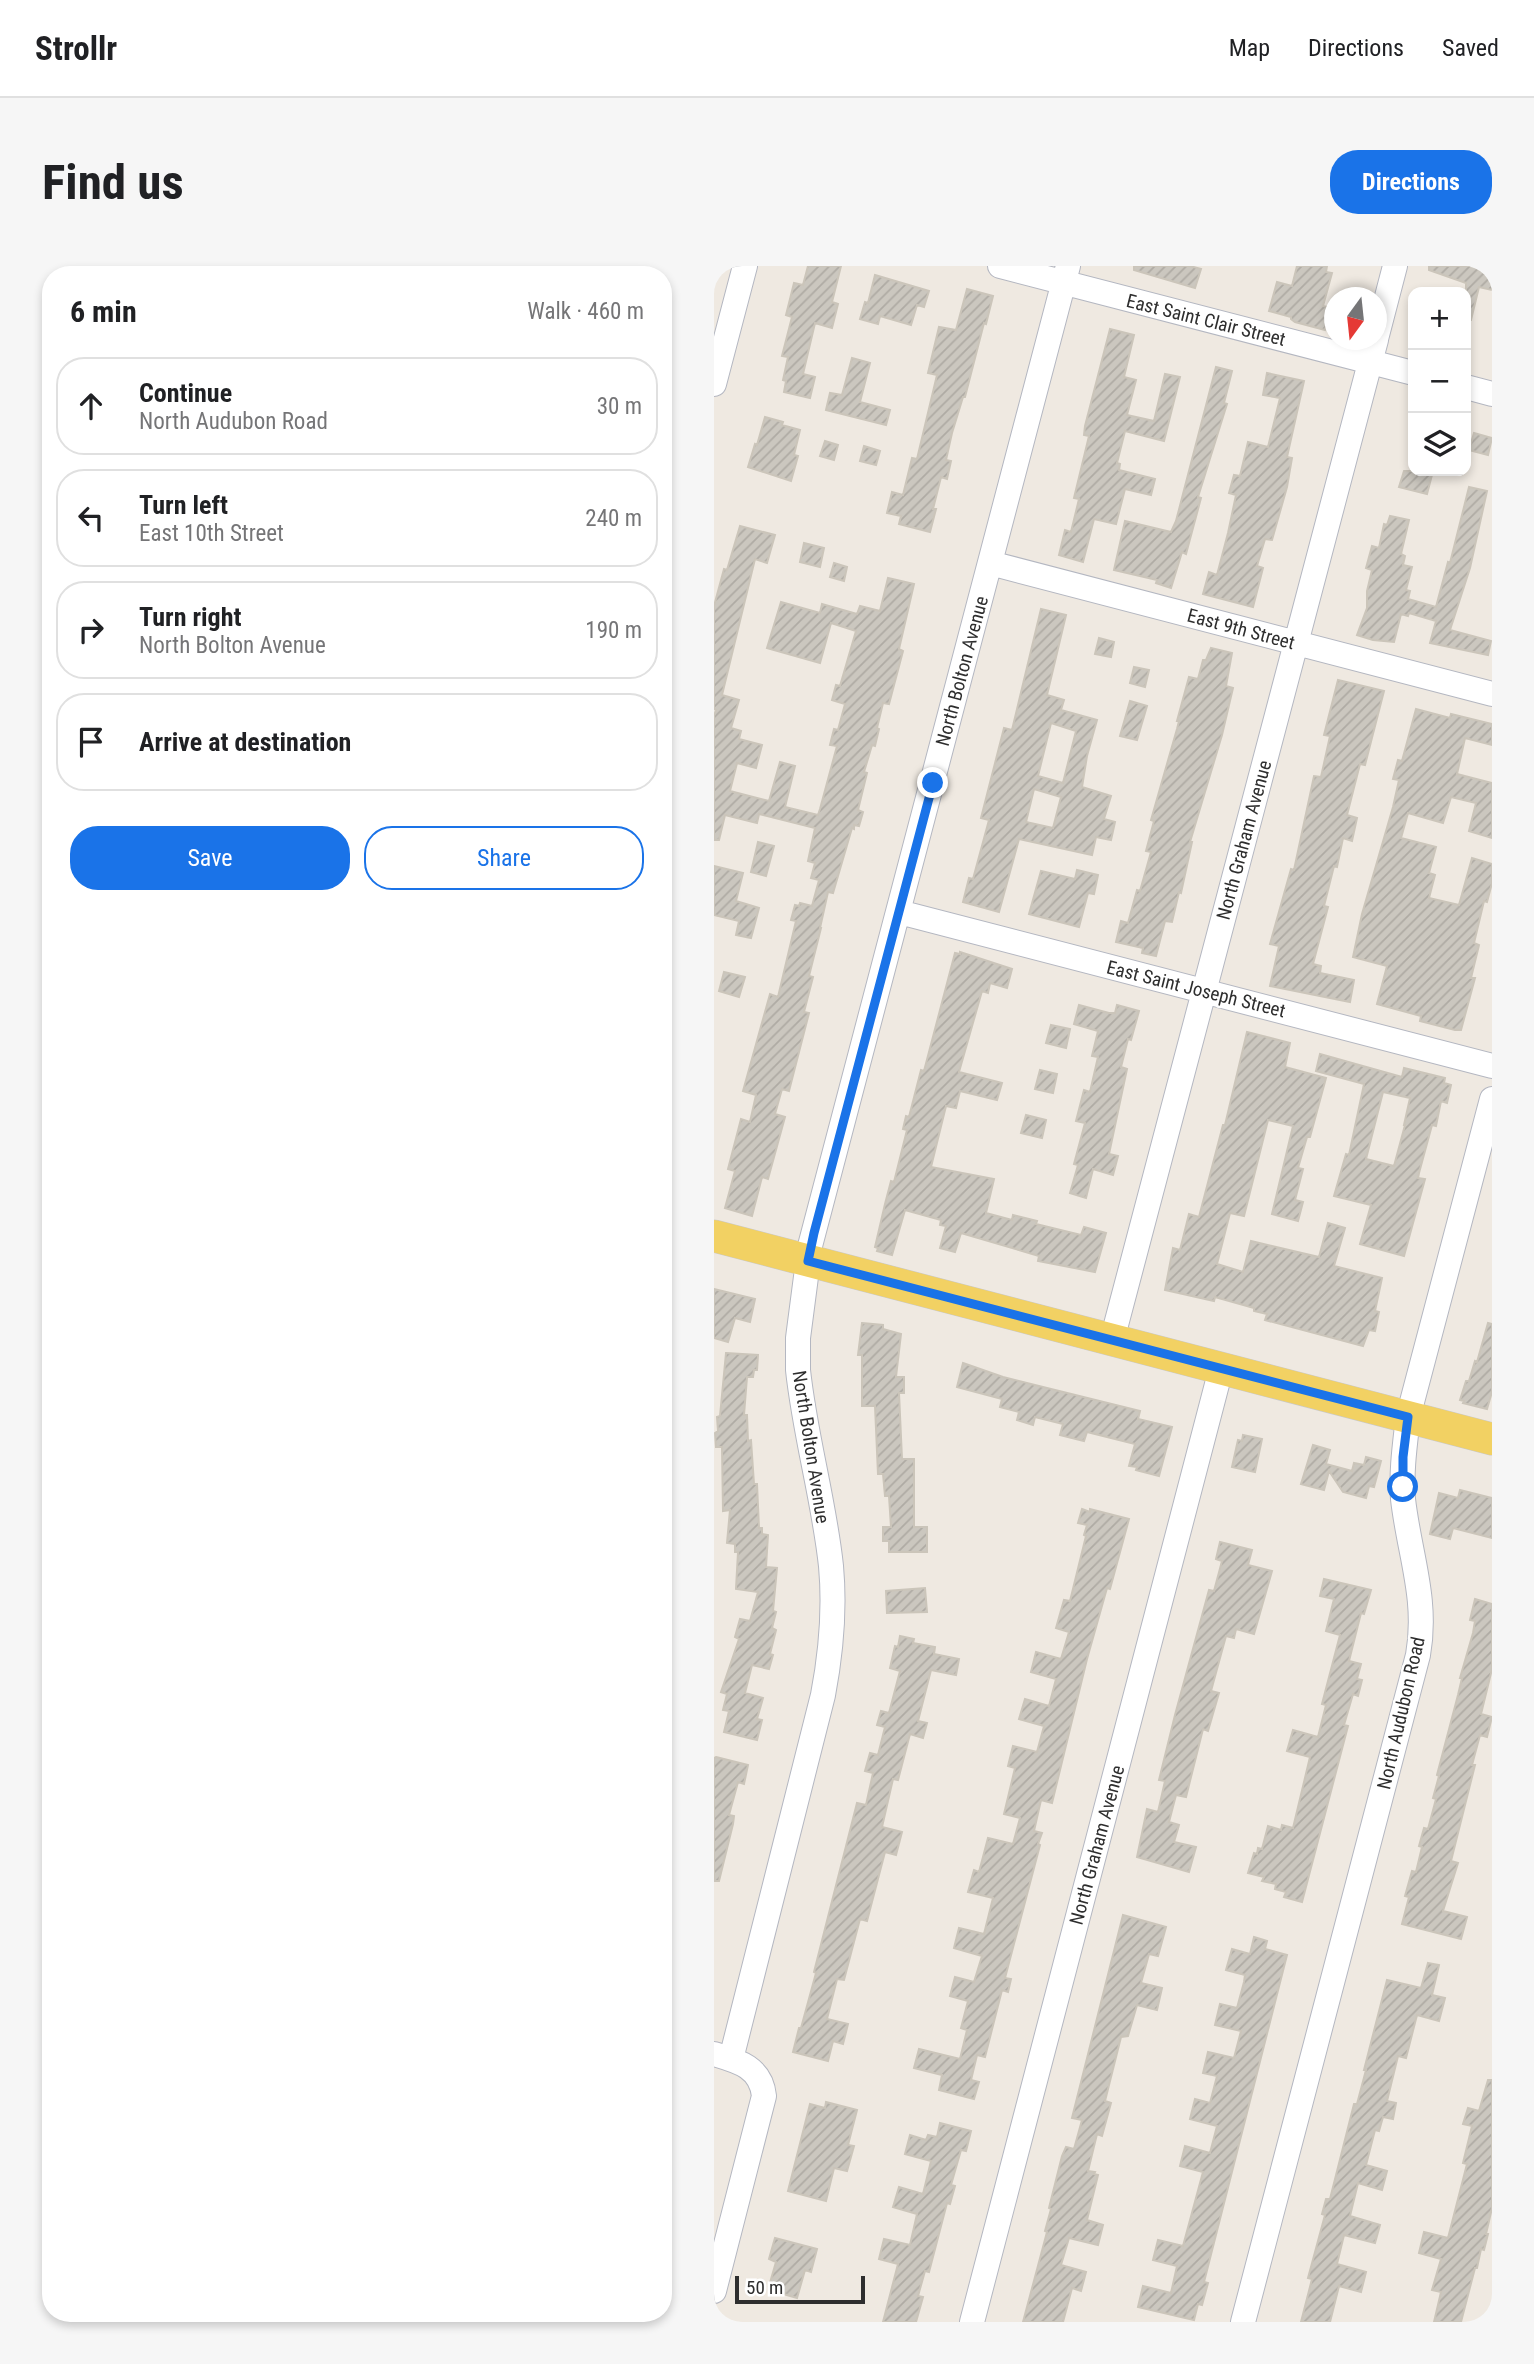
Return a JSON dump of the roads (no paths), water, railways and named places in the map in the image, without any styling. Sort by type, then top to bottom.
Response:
[{"type":"main road","points":[[714,1236],[1492,1439]]},
{"type":"street","points":[[714,384],[745,266]]},
{"type":"street","name":"East Saint Clair Street","points":[[1000,266],[1066,274],[1324,335]]},
{"type":"street","name":"North Graham Avenue","points":[[1387,298],[1395,266]]},
{"type":"street","name":"North Bolton Avenue","points":[[714,2291],[763,2103],[763,2089],[758,2077],[746,2064],[723,2057],[823,1695],[830,1654],[833,1606],[831,1565],[798,1370],[798,1338],[808,1261],[1066,274]]},
{"type":"street","name":"North Graham Avenue","points":[[1112,1340],[1374,350]]},
{"type":"street","name":"East Saint Clair Street","points":[[1379,350],[1408,370]]},
{"type":"street","points":[[1471,388],[1492,394]]},
{"type":"street","name":"East 9th Street","points":[[990,563],[1492,694]]},
{"type":"street","name":"East Saint Joseph Street","points":[[899,912],[1492,1066]]},
{"type":"street","name":"North Audubon Road","points":[[1243,2322],[1419,1648],[1420,1590],[1403,1487],[1403,1457],[1408,1417],[1492,1099]]},
{"type":"street","name":"North Graham Avenue","points":[[972,2322],[1221,1369]]}]
